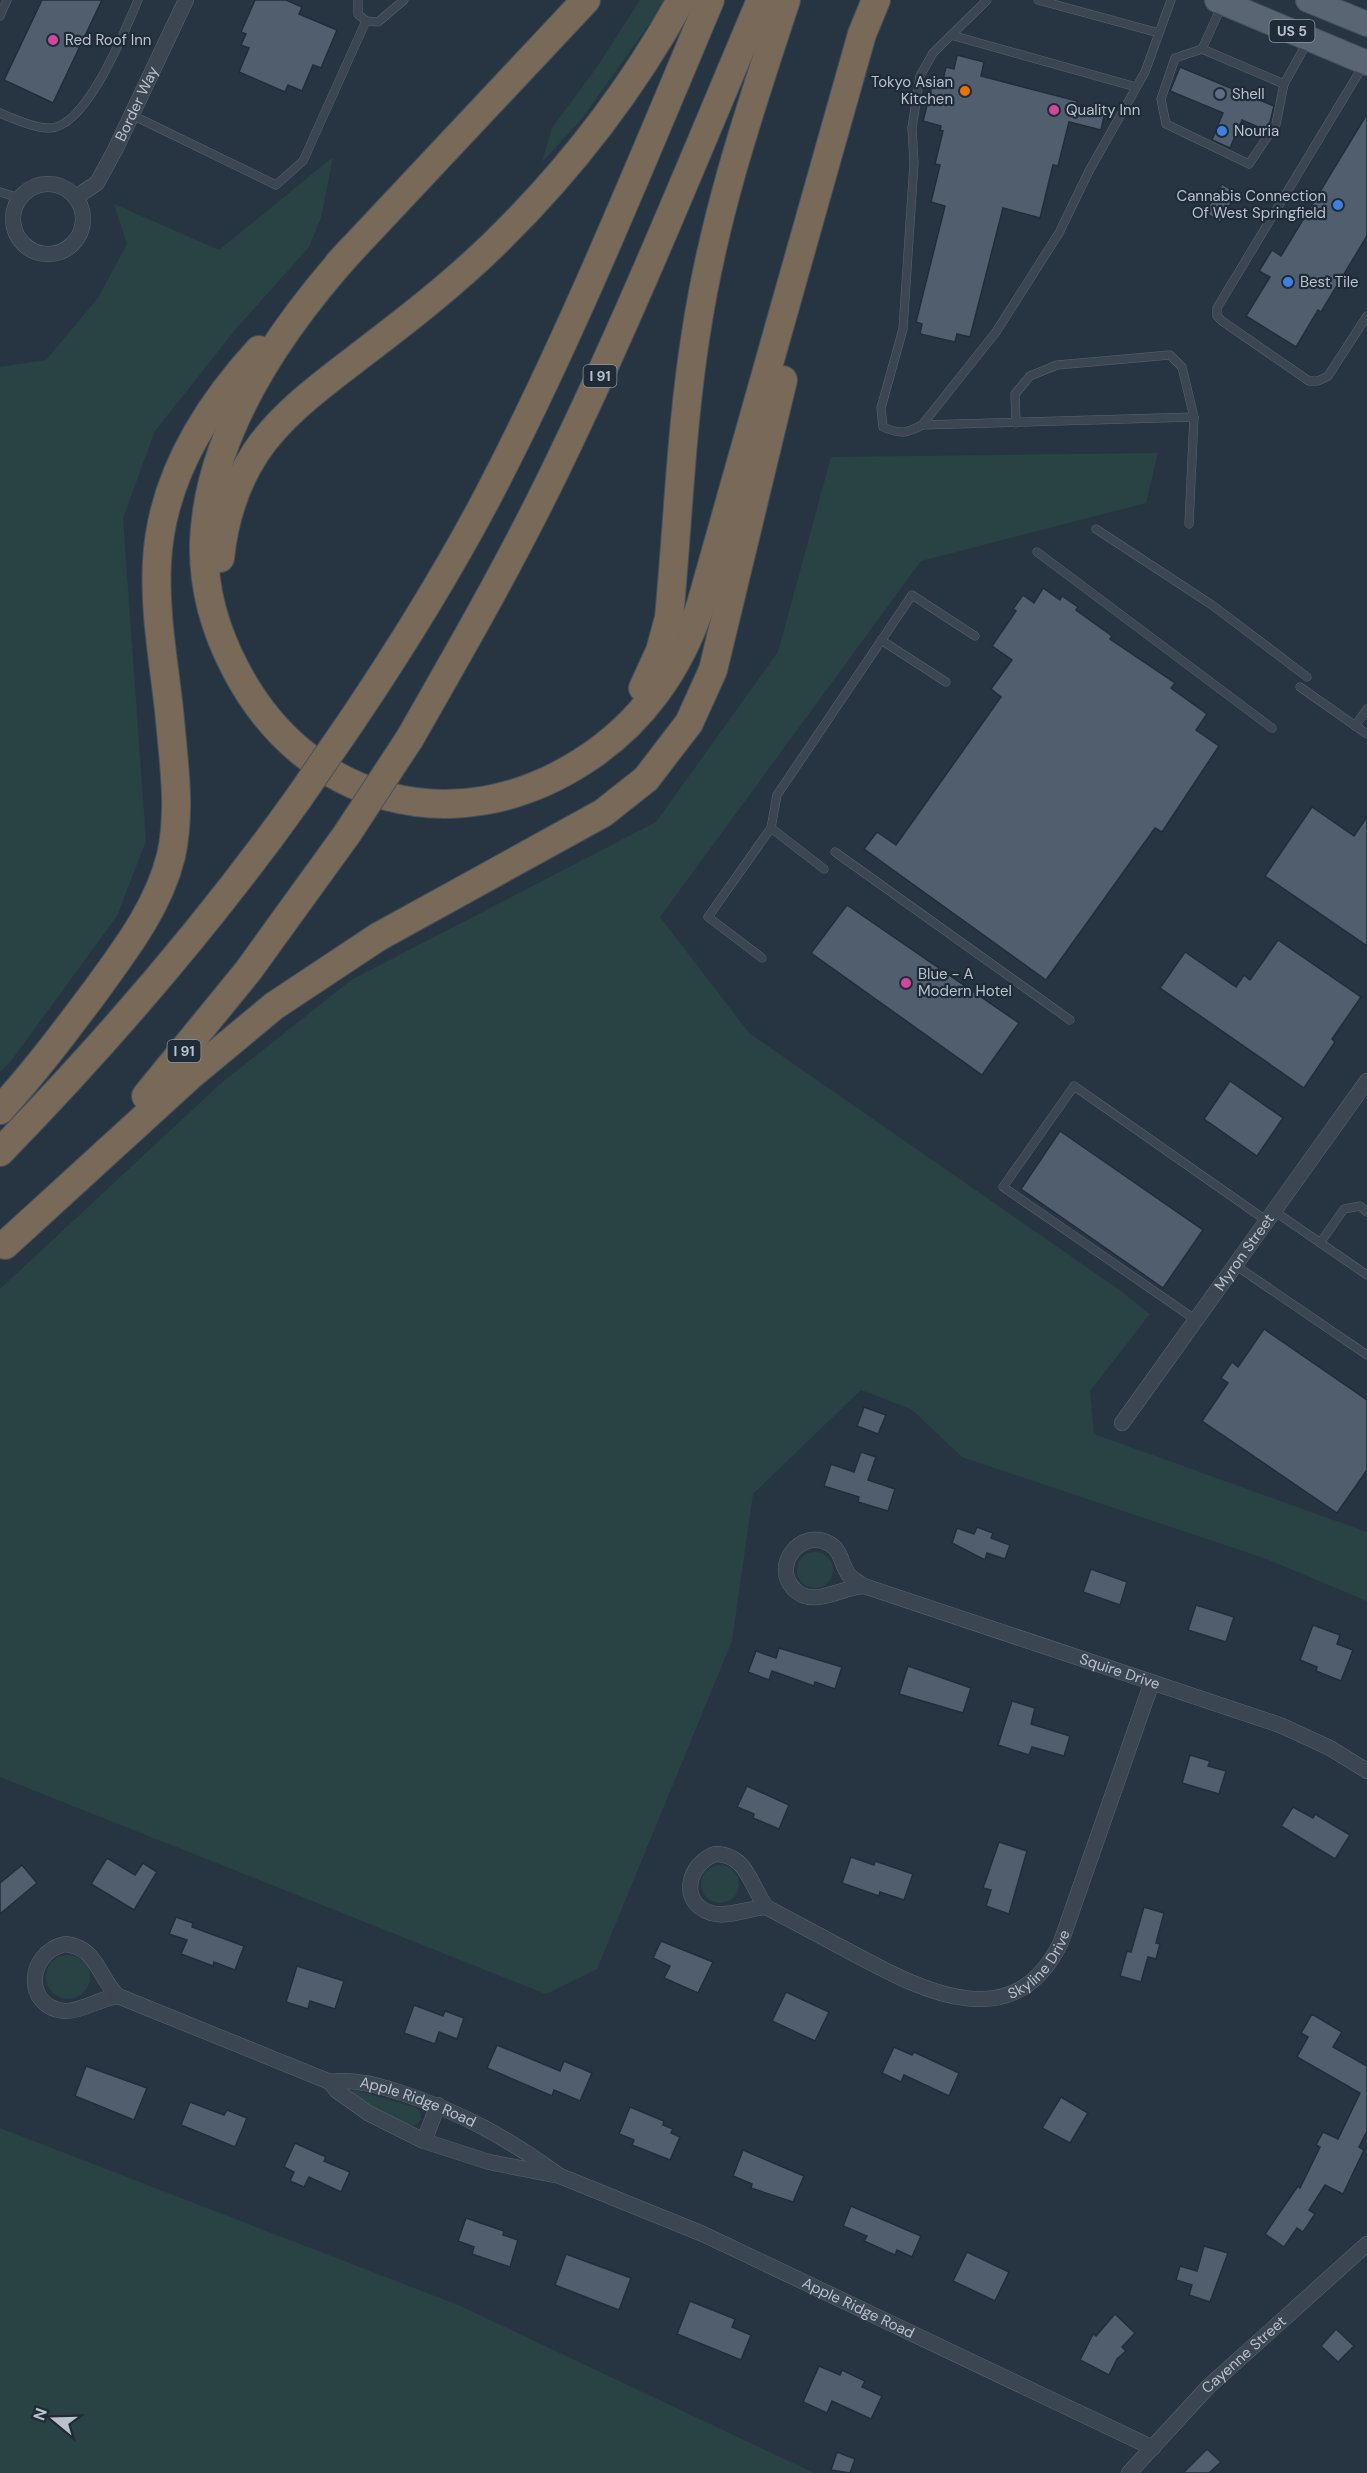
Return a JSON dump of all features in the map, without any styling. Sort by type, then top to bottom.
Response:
[{"type":"highway","points":[[0,1110],[62,1035],[133,939],[150,912],[167,868],[176,824],[176,795],[157,564],[161,527],[172,486],[200,428],[234,378],[586,0]]},
{"type":"highway","points":[[235,667],[220,610],[219,561],[229,509],[239,482],[256,452],[298,405],[441,291],[519,218],[568,165],[612,110],[652,51],[681,0]]},
{"type":"highway","points":[[0,1152],[149,990],[233,886],[298,799],[353,719],[454,558],[521,430],[582,300],[710,0]]},
{"type":"highway","name":"I 91","points":[[2,1247],[87,1161],[189,1044],[248,971],[347,834],[410,738],[501,575],[567,447],[632,303],[762,0]]},
{"type":"highway","points":[[551,779],[593,750],[622,720],[644,687],[666,635],[670,608],[683,425],[702,295],[738,141],[786,0]]},
{"type":"highway","points":[[352,249],[306,305],[270,357],[242,408],[216,473],[206,522],[206,578],[215,625],[235,667],[260,710],[291,746],[327,772],[380,794],[421,802],[460,803],[499,797],[551,779],[596,753],[627,727],[668,678],[691,634],[857,51],[876,0]]},
{"type":"highway","points":[[2,1247],[192,1075],[274,1006],[378,937],[603,813],[646,778],[680,738],[706,688],[719,651],[857,51]]},
{"type":"main road","name":"US 5","points":[[1308,0],[1365,20]]},
{"type":"main road","name":"US 5","points":[[1220,1],[1366,62]]},
{"type":"street","name":"Border Way","points":[[76,197],[97,183],[186,0]]},
{"type":"street","points":[[58,185],[76,197],[81,207],[81,231],[66,249],[55,253],[43,253],[22,242],[16,232],[14,220],[20,198],[37,186],[58,185]]},
{"type":"street","name":"Myron Street","points":[[1122,1423],[1367,1081]]},
{"type":"street","name":"Squire Drive","points":[[864,1587],[849,1575],[838,1551],[822,1541],[813,1540],[795,1547],[786,1564],[789,1583],[803,1596],[822,1597],[848,1587],[864,1587],[1280,1725],[1330,1748],[1367,1771]]},
{"type":"street","name":"Skyline Drive","points":[[766,1907],[921,1988],[958,1997],[984,1999],[998,1998],[1018,1990],[1042,1972],[1061,1942],[1152,1682]]},
{"type":"street","points":[[715,1854],[734,1857],[747,1871],[757,1895],[766,1907],[721,1915],[702,1909],[691,1892],[692,1872],[698,1863],[715,1854]]},
{"type":"street","points":[[74,1945],[91,1954],[106,1984],[118,1996],[101,1998],[75,2010],[56,2009],[40,1997],[36,1988],[36,1968],[47,1952],[55,1947],[74,1945]]},
{"type":"street","name":"Apple Ridge Road","points":[[118,1996],[330,2082],[337,2091],[359,2108],[424,2141],[489,2162],[560,2176],[771,2265],[1153,2448]]},
{"type":"street","name":"Apple Ridge Road","points":[[330,2082],[339,2080],[383,2087],[438,2105],[501,2135],[560,2176]]},
{"type":"street","points":[[424,2141],[438,2105]]},
{"type":"street","name":"Cayenne Street","points":[[1128,2473],[1208,2387],[1367,2244]]},
{"type":"lane","points":[[0,16],[7,0]]},
{"type":"lane","points":[[0,113],[49,128],[69,122],[87,101],[138,0]]},
{"type":"lane","points":[[358,0],[358,14],[366,21],[378,22],[405,0]]},
{"type":"lane","points":[[987,0],[933,54],[920,76],[912,128],[914,163],[903,329],[881,408],[883,427],[895,432],[907,434],[922,425],[996,332],[1059,233],[1089,171],[1136,87],[1171,0]]},
{"type":"lane","points":[[1038,0],[1159,33]]},
{"type":"lane","points":[[1202,49],[1220,1]]},
{"type":"lane","points":[[132,115],[276,185],[303,161],[366,21]]},
{"type":"lane","points":[[951,35],[1136,87]]},
{"type":"lane","points":[[1284,84],[1202,49],[1175,58],[1161,99],[1166,124],[1249,164],[1276,124],[1284,84],[1309,39]]},
{"type":"lane","points":[[1366,62],[1217,308],[1217,316],[1309,381],[1318,381],[1328,376],[1367,316]]},
{"type":"lane","points":[[0,192],[20,198]]},
{"type":"lane","points":[[1016,423],[1015,394],[1030,376],[1057,364],[1170,355],[1182,367],[1194,417],[1189,524]]},
{"type":"lane","points":[[922,425],[1194,417]]},
{"type":"lane","points":[[1096,529],[1212,605],[1307,677]]},
{"type":"lane","points":[[1037,552],[1272,728]]},
{"type":"lane","points":[[762,958],[708,917],[771,828],[777,795],[912,595],[975,636]]},
{"type":"lane","points":[[881,640],[946,682]]},
{"type":"lane","points":[[1300,687],[1367,734]]},
{"type":"lane","points":[[1356,726],[1367,709]]},
{"type":"lane","points":[[771,828],[824,870]]},
{"type":"lane","points":[[835,852],[1070,1020]]},
{"type":"lane","points":[[1196,1320],[1003,1187],[1074,1086],[1271,1216],[1320,1243],[1367,1275]]},
{"type":"lane","points":[[1320,1243],[1344,1209],[1360,1206],[1367,1212]]},
{"type":"lane","points":[[1235,1265],[1367,1355]]},
{"type":"green space","points":[[640,0],[664,0],[580,121],[542,162],[552,128],[597,67]]},
{"type":"green space","points":[[333,157],[321,218],[309,247],[235,330],[155,431],[123,518],[146,841],[117,916],[11,1061],[0,1072],[0,367],[46,360],[98,298],[127,244],[114,204],[219,250]]},
{"type":"green space","points":[[1158,453],[1146,503],[921,561],[660,917],[749,1033],[1118,1289],[1150,1314],[1090,1391],[1094,1434],[1367,1532],[1367,1601],[1264,1558],[962,1457],[911,1409],[861,1390],[753,1494],[732,1641],[597,1969],[546,1994],[0,1777],[0,1289],[219,1085],[351,980],[656,822],[778,652],[831,457]]},
{"type":"green space","points":[[815,1552],[828,1557],[833,1570],[828,1583],[815,1588],[802,1583],[797,1570],[802,1557]]},
{"type":"green space","points":[[720,1865],[733,1871],[739,1884],[733,1897],[720,1903],[707,1897],[701,1884],[707,1871]]},
{"type":"green space","points":[[68,1955],[83,1962],[90,1977],[83,1992],[68,1999],[53,1992],[46,1977],[53,1962]]},
{"type":"green space","points":[[355,2090],[415,2107],[420,2111],[421,2120],[416,2125],[410,2126],[352,2097],[350,2092]]},
{"type":"green space","points":[[0,2128],[458,2305],[814,2473],[0,2473]]},
{"type":"building","name":"Red Roof Inn","points":[[42,0],[102,0],[53,103],[4,80]]},
{"type":"building","points":[[255,0],[286,0],[302,7],[299,14],[337,30],[321,68],[313,65],[302,91],[288,85],[285,92],[239,72],[249,48],[241,45],[246,34],[241,32]]},
{"type":"building","points":[[957,55],[984,62],[981,76],[1077,101],[1076,105],[1105,112],[1101,130],[1069,122],[1058,166],[1053,165],[1040,218],[1003,208],[970,337],[957,334],[955,342],[920,334],[922,324],[916,322],[945,206],[931,202],[940,165],[935,164],[943,131],[940,130],[941,126],[923,121],[933,82],[942,84],[946,67],[954,69]]},
{"type":"building","points":[[1180,67],[1274,106],[1270,122],[1265,130],[1242,120],[1230,148],[1212,140],[1223,113],[1170,91]]},
{"type":"building","points":[[1367,114],[1367,236],[1321,312],[1318,310],[1296,347],[1246,316],[1270,277],[1259,271],[1272,250],[1281,256]]},
{"type":"building","points":[[1222,184],[1237,193],[1220,222],[1205,212]]},
{"type":"building","points":[[1043,588],[1060,600],[1062,596],[1078,607],[1076,610],[1112,636],[1110,639],[1175,683],[1171,688],[1207,714],[1196,730],[1219,746],[1162,832],[1155,828],[1046,980],[864,849],[877,832],[896,845],[1001,697],[991,689],[1012,660],[992,646],[1016,611],[1013,609],[1023,595],[1034,603]]},
{"type":"building","points":[[1312,807],[1354,836],[1367,817],[1367,946],[1265,876]]},
{"type":"building","points":[[847,905],[1019,1023],[982,1075],[811,953]]},
{"type":"building","points":[[1278,940],[1361,997],[1332,1039],[1335,1042],[1304,1088],[1160,988],[1185,952],[1236,987],[1244,975],[1250,980]]},
{"type":"building","points":[[1230,1081],[1283,1118],[1257,1156],[1204,1119]]},
{"type":"building","points":[[1060,1131],[1203,1230],[1163,1288],[1021,1189]]},
{"type":"building","points":[[1264,1329],[1367,1400],[1367,1470],[1337,1513],[1202,1421],[1228,1383],[1221,1378],[1232,1362],[1238,1367]]},
{"type":"building","points":[[864,1407],[886,1415],[878,1434],[857,1426]]},
{"type":"building","points":[[861,1452],[876,1457],[868,1480],[895,1489],[888,1511],[858,1502],[859,1497],[824,1486],[831,1464],[854,1472]]},
{"type":"building","points":[[977,1527],[993,1533],[991,1538],[1010,1545],[1005,1559],[987,1553],[985,1560],[952,1543],[957,1528],[974,1534]]},
{"type":"building","points":[[1091,1569],[1127,1582],[1120,1605],[1083,1592]]},
{"type":"building","points":[[1196,1605],[1234,1617],[1226,1642],[1188,1630]]},
{"type":"building","points":[[1313,1625],[1340,1635],[1337,1644],[1353,1650],[1341,1681],[1316,1671],[1317,1667],[1300,1660]]},
{"type":"building","points":[[779,1648],[842,1667],[835,1689],[815,1682],[814,1686],[772,1671],[769,1680],[748,1672],[756,1651],[776,1658]]},
{"type":"building","points":[[908,1666],[971,1688],[963,1713],[899,1694]]},
{"type":"building","points":[[1012,1701],[1035,1708],[1031,1724],[1070,1736],[1064,1756],[1032,1747],[1029,1755],[998,1745]]},
{"type":"building","points":[[1190,1755],[1210,1761],[1208,1766],[1226,1771],[1219,1794],[1182,1783]]},
{"type":"building","points":[[747,1786],[789,1805],[779,1829],[753,1818],[754,1814],[737,1807]]},
{"type":"building","points":[[1293,1807],[1313,1818],[1315,1814],[1350,1835],[1335,1859],[1281,1826]]},
{"type":"building","points":[[999,1842],[1027,1851],[1009,1914],[986,1906],[991,1890],[983,1888]]},
{"type":"building","points":[[851,1857],[874,1865],[875,1861],[913,1874],[904,1900],[880,1892],[879,1896],[842,1883]]},
{"type":"building","points":[[107,1858],[135,1875],[143,1863],[157,1872],[134,1910],[91,1884]]},
{"type":"building","points":[[22,1865],[37,1883],[0,1914],[0,1883]]},
{"type":"building","points":[[1144,1907],[1164,1913],[1156,1943],[1160,1944],[1156,1959],[1148,1957],[1141,1982],[1120,1976],[1127,1951],[1131,1952]]},
{"type":"building","points":[[176,1917],[193,1923],[192,1927],[244,1946],[235,1970],[214,1962],[213,1966],[181,1954],[187,1940],[169,1934]]},
{"type":"building","points":[[661,1941],[713,1962],[698,1993],[664,1978],[670,1966],[653,1958]]},
{"type":"building","points":[[297,1966],[344,1981],[335,2009],[310,2001],[308,2009],[286,2002]]},
{"type":"building","points":[[786,1992],[829,2012],[815,2041],[772,2021]]},
{"type":"building","points":[[414,2005],[443,2016],[445,2011],[464,2018],[457,2039],[439,2032],[435,2044],[404,2033]]},
{"type":"building","points":[[1312,2014],[1342,2032],[1333,2047],[1367,2066],[1367,2131],[1359,2147],[1364,2150],[1343,2194],[1325,2185],[1309,2210],[1315,2214],[1303,2232],[1297,2228],[1284,2247],[1265,2234],[1298,2186],[1300,2188],[1320,2147],[1316,2145],[1323,2132],[1338,2139],[1360,2093],[1297,2057],[1308,2037],[1301,2033]]},
{"type":"building","points":[[497,2045],[560,2071],[564,2061],[592,2073],[580,2101],[554,2090],[552,2096],[487,2068]]},
{"type":"building","points":[[894,2047],[912,2055],[914,2052],[959,2073],[949,2096],[904,2075],[901,2082],[882,2073]]},
{"type":"building","points":[[86,2066],[147,2088],[134,2120],[75,2096]]},
{"type":"building","points":[[1061,2097],[1088,2113],[1070,2143],[1042,2128]]},
{"type":"building","points":[[190,2102],[224,2115],[227,2110],[247,2118],[235,2147],[181,2125]]},
{"type":"building","points":[[630,2107],[664,2121],[663,2125],[673,2129],[671,2133],[680,2137],[670,2160],[632,2145],[634,2140],[619,2134]]},
{"type":"building","points":[[295,2143],[326,2157],[324,2161],[350,2172],[341,2192],[309,2177],[304,2187],[290,2181],[294,2172],[284,2167]]},
{"type":"building","points":[[743,2150],[804,2176],[793,2202],[751,2188],[752,2184],[733,2176]]},
{"type":"building","points":[[851,2206],[921,2236],[912,2257],[897,2250],[895,2255],[864,2241],[867,2236],[843,2226]]},
{"type":"building","points":[[466,2218],[504,2231],[503,2235],[518,2240],[510,2267],[472,2254],[474,2247],[458,2241]]},
{"type":"building","points":[[1204,2246],[1228,2253],[1210,2302],[1189,2295],[1192,2285],[1176,2280],[1180,2266],[1197,2271]]},
{"type":"building","points":[[967,2252],[1009,2272],[995,2301],[953,2281]]},
{"type":"building","points":[[566,2254],[631,2278],[619,2310],[555,2285]]},
{"type":"building","points":[[690,2301],[735,2319],[732,2327],[751,2335],[741,2360],[677,2334]]},
{"type":"building","points":[[1115,2314],[1135,2333],[1122,2347],[1126,2351],[1117,2359],[1109,2375],[1080,2360],[1093,2334],[1096,2336]]},
{"type":"building","points":[[1336,2329],[1354,2346],[1338,2362],[1321,2346]]},
{"type":"building","points":[[819,2366],[840,2375],[842,2370],[865,2381],[862,2387],[882,2396],[871,2419],[832,2401],[827,2413],[803,2402]]},
{"type":"building","points":[[1207,2449],[1221,2462],[1209,2473],[1183,2473]]},
{"type":"building","points":[[837,2452],[855,2459],[850,2473],[831,2470]]},
{"type":"place","name":"Red Roof Inn","points":[[53,40]]},
{"type":"place","name":"Tokyo Asian Kitchen","points":[[965,91]]},
{"type":"place","name":"Shell","points":[[1220,94]]},
{"type":"place","name":"Quality Inn","points":[[1054,110]]},
{"type":"place","name":"Nouria","points":[[1222,131]]},
{"type":"place","name":"Cannabis Connection Of West Springfield","points":[[1338,205]]},
{"type":"place","name":"Best Tile","points":[[1288,282]]},
{"type":"place","name":"Blue - A Modern Hotel","points":[[906,983]]}]
